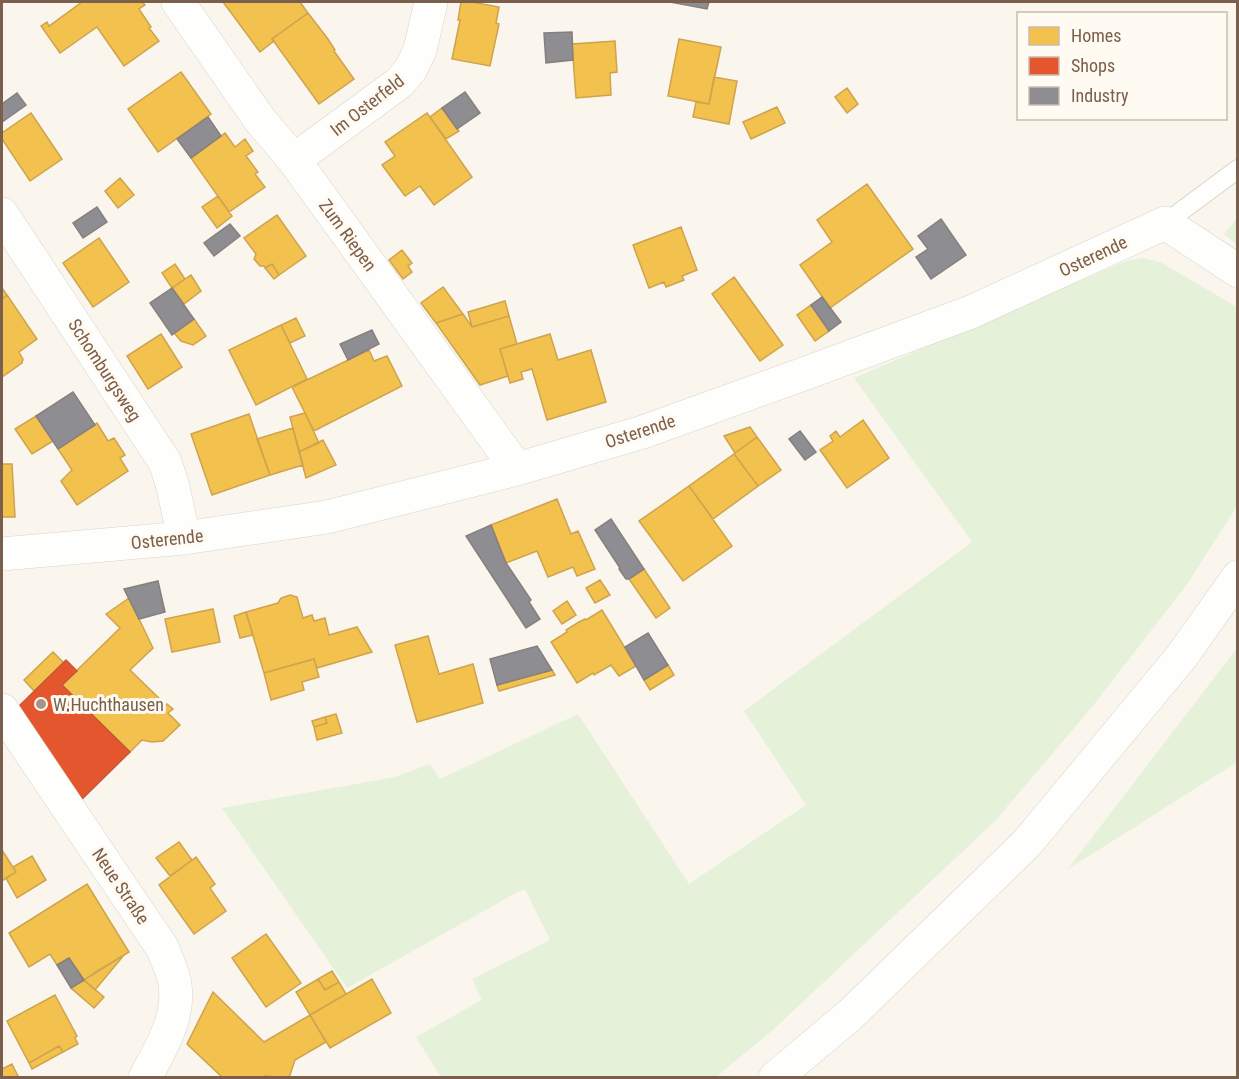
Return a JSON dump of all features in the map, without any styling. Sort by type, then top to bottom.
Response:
[{"type":"street","name":"Zum Riepen","points":[[178,2],[260,120],[294,160],[517,468]]},
{"type":"street","name":"Im Osterfeld","points":[[294,160],[399,83],[411,69],[420,50],[431,2]]},
{"type":"street","name":"Schomburgsweg","points":[[2,214],[165,462],[184,538]]},
{"type":"street","name":"Osterende","points":[[2,554],[184,538],[327,517],[517,468],[643,432],[960,316],[1165,223]]},
{"type":"street","points":[[1165,223],[1238,271]]},
{"type":"street","points":[[776,1077],[850,1015],[1027,843],[1182,656],[1238,578]]},
{"type":"street","name":"Neue Straße","points":[[2,710],[164,949],[175,985],[175,1007],[168,1032],[145,1077]]},
{"type":"lane","points":[[1165,223],[1238,169]]},
{"type":"green space","points":[[1237,218],[1237,245],[1224,234]]},
{"type":"green space","points":[[1143,258],[1160,262],[1237,307],[1237,506],[1188,583],[1092,707],[995,821],[774,1029],[716,1077],[441,1077],[416,1037],[482,1000],[472,979],[550,940],[525,889],[347,988],[222,808],[395,777],[430,764],[440,779],[578,714],[689,884],[806,805],[744,711],[972,542],[854,378],[1126,261]]},
{"type":"green space","points":[[1237,648],[1237,762],[1067,870]]},
{"type":"building: Homes","points":[[82,2],[142,2],[145,5],[139,9],[159,41],[124,66],[97,27],[60,53],[41,26],[47,22],[49,26]]},
{"type":"building: Homes","points":[[223,2],[300,2],[308,13],[272,39],[274,41],[260,52]]},
{"type":"building: Homes","points":[[461,2],[499,7],[496,23],[499,24],[490,66],[452,59],[460,20],[458,20]]},
{"type":"building: Homes","points":[[308,13],[354,79],[319,104],[272,39]]},
{"type":"building: Homes","points":[[679,39],[721,47],[709,104],[668,96]]},
{"type":"building: Homes","points":[[615,41],[617,72],[610,73],[611,95],[576,98],[572,44]]},
{"type":"building: Homes","points":[[181,72],[211,114],[158,152],[128,109]]},
{"type":"building: Homes","points":[[714,77],[737,81],[729,124],[693,117],[696,102],[709,104]]},
{"type":"building: Homes","points":[[847,88],[858,104],[847,113],[835,97]]},
{"type":"building: Homes","points":[[777,107],[785,123],[751,139],[743,122]]},
{"type":"building: Homes","points":[[442,108],[459,131],[446,139],[430,117]]},
{"type":"building: Homes","points":[[31,113],[62,159],[30,181],[2,139],[2,133]]},
{"type":"building: Homes","points":[[427,113],[472,177],[434,205],[420,186],[405,196],[382,165],[395,156],[385,142]]},
{"type":"building: Homes","points":[[225,133],[235,147],[245,139],[253,151],[246,156],[258,172],[255,174],[265,187],[229,212],[191,158]]},
{"type":"building: Homes","points":[[120,178],[134,195],[118,208],[105,191]]},
{"type":"building: Homes","points":[[867,184],[913,249],[830,308],[800,265],[832,242],[817,220]]},
{"type":"building: Homes","points":[[218,196],[232,216],[217,228],[202,207]]},
{"type":"building: Homes","points":[[277,215],[306,256],[279,275],[272,264],[265,268],[260,266],[254,259],[256,254],[244,238]]},
{"type":"building: Homes","points":[[681,227],[697,270],[682,276],[684,280],[666,287],[664,282],[649,288],[633,245]]},
{"type":"building: Homes","points":[[99,238],[129,282],[93,307],[63,263]]},
{"type":"building: Homes","points":[[402,250],[412,263],[408,266],[412,272],[403,279],[389,260]]},
{"type":"building: Homes","points":[[175,264],[185,279],[172,288],[162,273]]},
{"type":"building: Homes","points":[[272,264],[279,275],[274,279],[265,268]]},
{"type":"building: Homes","points":[[191,275],[201,291],[184,304],[172,288]]},
{"type":"building: Homes","points":[[734,277],[783,345],[760,361],[712,294]]},
{"type":"building: Homes","points":[[443,287],[463,314],[436,323],[421,303]]},
{"type":"building: Homes","points":[[2,288],[7,295],[2,299]]},
{"type":"building: Homes","points":[[7,295],[37,339],[19,352],[23,359],[22,363],[2,377],[2,299]]},
{"type":"building: Homes","points":[[505,301],[509,316],[472,327],[468,312]]},
{"type":"building: Homes","points":[[811,305],[829,331],[815,341],[797,315]]},
{"type":"building: Homes","points":[[463,314],[472,327],[509,316],[517,344],[500,349],[508,376],[480,385],[436,323]]},
{"type":"building: Homes","points":[[296,318],[305,336],[290,343],[281,325]]},
{"type":"building: Homes","points":[[194,319],[206,336],[193,345],[181,341],[174,333]]},
{"type":"building: Homes","points":[[281,325],[307,379],[256,405],[229,350]]},
{"type":"building: Homes","points":[[161,334],[182,367],[148,389],[127,356]]},
{"type":"building: Homes","points":[[550,334],[558,360],[591,350],[606,402],[547,420],[532,369],[521,372],[523,379],[510,383],[500,349]]},
{"type":"building: Homes","points":[[369,350],[374,361],[387,356],[402,386],[314,431],[292,387]]},
{"type":"building: Homes","points":[[305,413],[319,443],[299,452],[290,417]]},
{"type":"building: Homes","points":[[249,414],[270,475],[212,495],[191,434]]},
{"type":"building: Homes","points":[[36,416],[53,441],[32,454],[15,429]]},
{"type":"building: Homes","points":[[863,420],[889,458],[847,488],[820,450],[833,441],[830,436],[836,431],[840,437]]},
{"type":"building: Homes","points":[[97,423],[108,441],[114,438],[125,455],[120,458],[128,471],[77,505],[61,481],[72,470],[58,449]]},
{"type":"building: Homes","points":[[750,427],[757,437],[735,453],[724,436]]},
{"type":"building: Homes","points":[[293,428],[303,465],[270,475],[257,439]]},
{"type":"building: Homes","points":[[757,437],[781,470],[758,486],[734,454]]},
{"type":"building: Homes","points":[[323,440],[336,465],[306,478],[299,452]]},
{"type":"building: Homes","points":[[734,454],[758,486],[713,519],[689,486]]},
{"type":"building: Homes","points":[[2,464],[12,464],[15,517],[2,517]]},
{"type":"building: Homes","points":[[689,486],[732,546],[683,581],[639,521]]},
{"type":"building: Homes","points":[[557,499],[571,534],[578,531],[595,569],[577,576],[573,567],[548,577],[537,551],[506,563],[491,525]]},
{"type":"building: Homes","points":[[644,569],[670,608],[656,618],[629,579]]},
{"type":"building: Homes","points":[[600,580],[610,595],[595,603],[586,588]]},
{"type":"building: Homes","points":[[290,595],[297,597],[303,618],[312,615],[314,621],[325,618],[329,635],[357,627],[372,652],[317,668],[314,659],[264,673],[246,612],[278,603],[281,598]]},
{"type":"building: Homes","points":[[129,598],[153,648],[130,670],[173,709],[168,713],[180,725],[163,741],[142,740],[130,752],[62,685],[120,628],[106,614]]},
{"type":"building: Homes","points":[[567,601],[576,615],[562,624],[553,611]]},
{"type":"building: Homes","points":[[213,609],[220,642],[172,652],[165,619]]},
{"type":"building: Homes","points":[[602,610],[636,666],[619,676],[611,665],[577,683],[551,642],[567,632],[566,630]]},
{"type":"building: Homes","points":[[246,612],[253,635],[240,638],[234,616]]},
{"type":"building: Homes","points":[[428,636],[439,674],[473,664],[483,703],[417,722],[395,645]]},
{"type":"building: Homes","points":[[53,652],[64,663],[34,691],[24,680]]},
{"type":"building: Homes","points":[[314,659],[319,677],[302,682],[304,690],[271,700],[264,673]]},
{"type":"building: Homes","points":[[668,665],[674,675],[650,690],[644,680]]},
{"type":"building: Homes","points":[[552,670],[555,675],[499,691],[497,685]]},
{"type":"building: Homes","points":[[336,714],[342,733],[317,740],[314,727],[327,723],[325,717]]},
{"type":"building: Homes","points":[[325,717],[327,723],[314,727],[312,721]]},
{"type":"building: Homes","points":[[179,842],[192,860],[170,876],[156,858]]},
{"type":"building: Homes","points":[[2,850],[16,872],[2,881]]},
{"type":"building: Homes","points":[[32,856],[46,880],[17,898],[6,878],[16,872],[13,867]]},
{"type":"building: Homes","points":[[196,857],[215,884],[210,888],[226,911],[194,934],[159,885]]},
{"type":"building: Homes","points":[[87,884],[129,952],[84,980],[69,958],[57,965],[50,954],[29,967],[9,933]]},
{"type":"building: Homes","points":[[266,934],[301,983],[266,1007],[232,958]]},
{"type":"building: Homes","points":[[124,955],[95,990],[84,980],[96,972]]},
{"type":"building: Homes","points":[[332,971],[339,982],[325,990],[318,979]]},
{"type":"building: Homes","points":[[318,979],[325,990],[339,982],[346,994],[310,1015],[296,992]]},
{"type":"building: Homes","points":[[372,979],[391,1013],[330,1048],[310,1015]]},
{"type":"building: Homes","points":[[84,980],[104,997],[94,1008],[71,988]]},
{"type":"building: Homes","points":[[213,992],[264,1042],[310,1015],[326,1042],[295,1060],[289,1078],[265,1076],[265,1078],[223,1078],[187,1044]]},
{"type":"building: Homes","points":[[55,995],[77,1036],[75,1038],[78,1044],[63,1052],[59,1046],[29,1063],[7,1021]]},
{"type":"building: Homes","points":[[59,1046],[63,1052],[32,1069],[29,1063]]},
{"type":"building: Homes","points":[[12,1064],[19,1078],[2,1078],[2,1069]]},
{"type":"building: Shops","points":[[66,660],[77,671],[62,685],[130,752],[82,799],[17,708]]},
{"type":"building: Industry","points":[[670,2],[709,2],[707,9]]},
{"type":"building: Industry","points":[[572,32],[573,60],[546,63],[544,33]]},
{"type":"building: Industry","points":[[465,92],[480,113],[457,129],[442,108]]},
{"type":"building: Industry","points":[[17,93],[26,105],[2,122],[2,104]]},
{"type":"building: Industry","points":[[208,117],[221,136],[191,158],[177,139]]},
{"type":"building: Industry","points":[[97,207],[107,222],[83,238],[73,223]]},
{"type":"building: Industry","points":[[941,219],[966,255],[931,279],[916,257],[928,249],[918,236]]},
{"type":"building: Industry","points":[[230,224],[240,236],[214,256],[204,243]]},
{"type":"building: Industry","points":[[172,288],[194,319],[172,335],[150,303]]},
{"type":"building: Industry","points":[[822,297],[841,322],[829,331],[811,305]]},
{"type":"building: Industry","points":[[372,330],[379,344],[348,360],[340,344]]},
{"type":"building: Industry","points":[[73,392],[95,425],[58,449],[36,416]]},
{"type":"building: Industry","points":[[800,431],[816,452],[805,460],[789,439]]},
{"type":"building: Industry","points":[[611,519],[644,569],[629,579],[626,579],[619,569],[595,530]]},
{"type":"building: Industry","points":[[491,525],[506,563],[531,600],[529,602],[540,619],[526,628],[466,536]]},
{"type":"building: Industry","points":[[158,581],[165,612],[139,619],[124,589]]},
{"type":"building: Industry","points":[[648,633],[668,665],[644,680],[625,647]]},
{"type":"building: Industry","points":[[537,646],[552,670],[497,685],[490,659]]},
{"type":"building: Industry","points":[[69,958],[84,980],[71,988],[57,965]]},
{"type":"place","name":"W.Huchthausen","points":[[41,704]]}]
